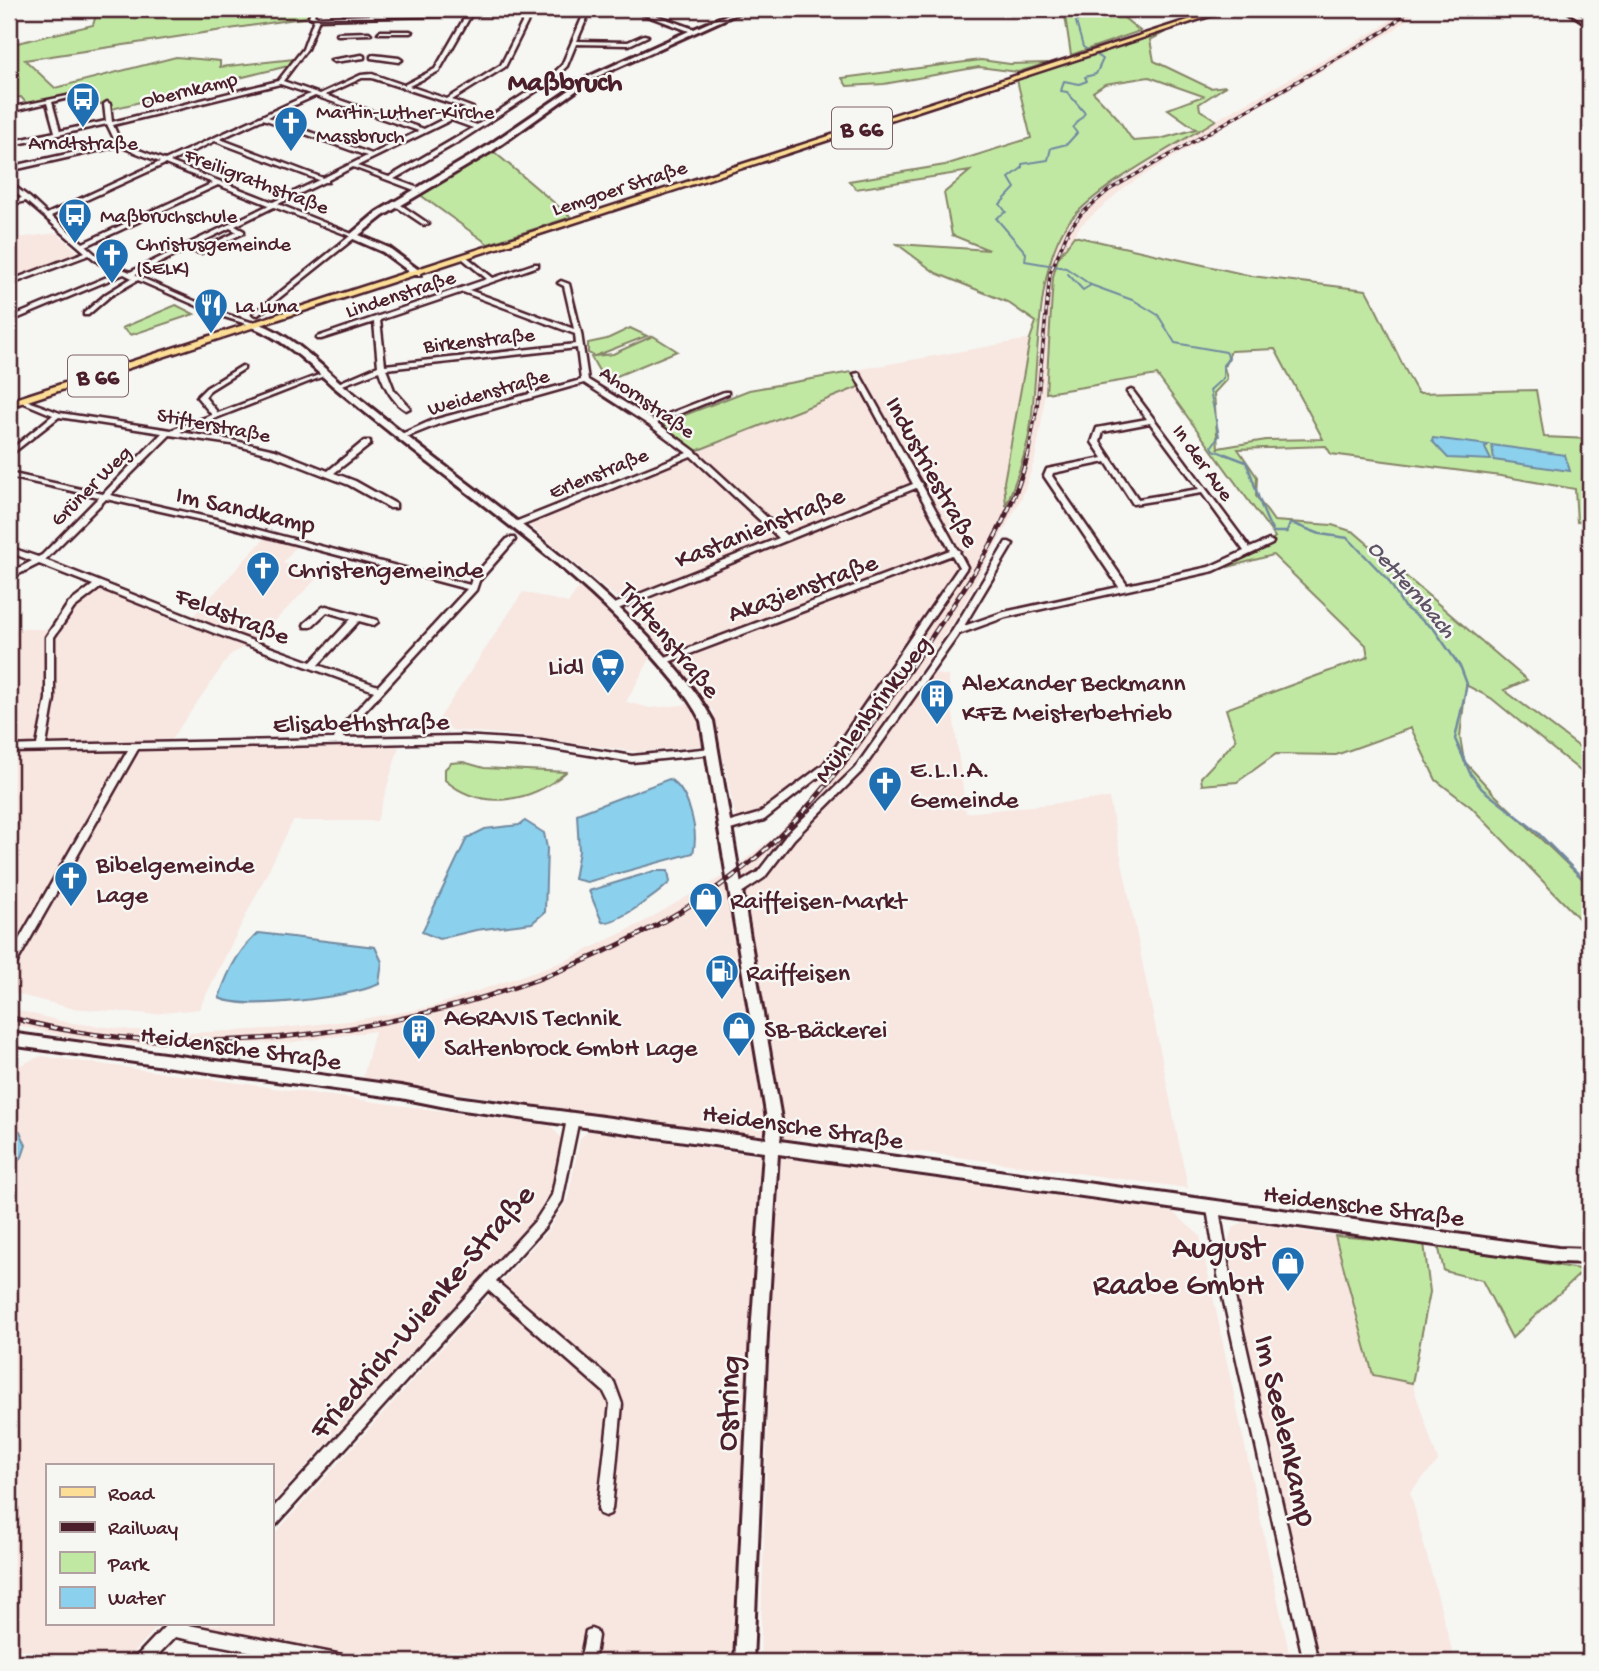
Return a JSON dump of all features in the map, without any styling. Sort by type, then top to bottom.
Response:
[{"type":"main road","name":"Lemgoer Straße","points":[[9,404],[1228,9]]},
{"type":"street","points":[[314,9],[311,16],[317,18],[407,12],[598,9]]},
{"type":"street","points":[[364,16],[366,9]]},
{"type":"street","points":[[390,179],[551,79],[564,66],[588,9]]},
{"type":"street","points":[[634,9],[694,30]]},
{"type":"street","points":[[256,314],[396,204],[489,149],[583,83],[744,9]]},
{"type":"street","points":[[1569,9],[1590,24]]},
{"type":"street","points":[[449,100],[503,66],[531,10]]},
{"type":"street","points":[[406,86],[437,70],[469,13]]},
{"type":"street","points":[[375,32],[380,15]]},
{"type":"street","points":[[317,18],[304,49],[278,83],[319,94],[425,131]]},
{"type":"street","points":[[338,34],[410,33]]},
{"type":"street","points":[[574,43],[629,44],[646,36]]},
{"type":"street","points":[[334,60],[362,57],[400,60]]},
{"type":"street","points":[[9,320],[131,275],[356,167],[372,156],[469,110],[470,107],[380,77],[363,74],[262,117],[47,216]]},
{"type":"street","points":[[551,79],[583,83]]},
{"type":"street","name":"Obernkamp","points":[[110,123],[278,83]]},
{"type":"street","points":[[9,110],[75,95]]},
{"type":"street","points":[[49,101],[58,133]]},
{"type":"street","points":[[9,169],[119,144],[110,123],[107,104]]},
{"type":"street","points":[[262,117],[372,156]]},
{"type":"street","points":[[451,118],[477,127]]},
{"type":"street","points":[[9,144],[110,123]]},
{"type":"street","points":[[214,139],[326,181]]},
{"type":"street","name":"Freiligrathstraße","points":[[119,144],[354,236],[386,250],[417,272]]},
{"type":"street","points":[[356,167],[419,190]]},
{"type":"street","points":[[84,245],[218,183]]},
{"type":"street","points":[[9,184],[84,245],[90,253],[131,275],[255,325]]},
{"type":"street","points":[[9,203],[28,199]]},
{"type":"street","points":[[396,204],[426,224]]},
{"type":"street","points":[[187,248],[199,252],[242,232],[232,227]]},
{"type":"street","points":[[9,283],[90,253]]},
{"type":"street","name":"Lindenstraße","points":[[465,258],[492,280]]},
{"type":"street","name":"Lindenstraße","points":[[319,338],[536,265]]},
{"type":"street","points":[[86,314],[131,275]]},
{"type":"street","name":"Ahornstraße","points":[[561,283],[567,285],[585,381],[652,423],[692,453],[784,538]]},
{"type":"street","points":[[464,290],[578,333]]},
{"type":"street","points":[[377,319],[378,363],[397,401],[406,408]]},
{"type":"street","name":"Triftenstraße","points":[[255,325],[297,345],[338,385],[468,489],[518,524],[615,607],[701,707],[707,721],[727,827],[759,1034],[774,1104],[775,1125],[771,1147]]},
{"type":"street","name":"Birkenstraße","points":[[338,385],[382,367],[579,346]]},
{"type":"street","points":[[217,416],[201,397],[208,389],[242,368]]},
{"type":"street","points":[[169,433],[326,374]]},
{"type":"street","name":"Industriestraße","points":[[727,827],[761,817],[827,766],[962,568],[956,551],[857,374]]},
{"type":"street","name":"Weidenstraße","points":[[401,436],[436,422],[585,381]]},
{"type":"street","name":"In der Aue","points":[[1131,392],[1202,491],[1250,552]]},
{"type":"street","points":[[652,423],[726,393]]},
{"type":"street","name":"Stifterstraße","points":[[21,400],[58,415],[272,452],[330,473],[393,506]]},
{"type":"street","points":[[9,454],[58,415]]},
{"type":"street","points":[[1152,420],[1100,430],[1096,442],[1106,460],[1136,502],[1202,491]]},
{"type":"street","name":"Grüner Weg","points":[[9,576],[38,561],[169,433]]},
{"type":"street","points":[[330,473],[367,443]]},
{"type":"street","name":"Erlenstraße","points":[[518,524],[692,453]]},
{"type":"street","points":[[1106,460],[1050,471],[1048,476],[1125,589]]},
{"type":"street","name":"Im Sandkamp","points":[[9,475],[246,529],[473,588]]},
{"type":"street","name":"Kastanienstraße","points":[[615,607],[919,484]]},
{"type":"street","points":[[337,742],[340,733],[473,588],[475,580],[511,540]]},
{"type":"street","name":"Mühlenbrinkweg","points":[[737,890],[761,875],[791,836],[858,770],[956,632],[1003,615],[1211,569],[1269,542]]},
{"type":"street","points":[[956,632],[1009,544]]},
{"type":"street","name":"Feldstraße","points":[[9,550],[380,690]]},
{"type":"street","name":"Akazienstraße","points":[[663,661],[956,551]]},
{"type":"street","points":[[41,748],[50,699],[50,637],[71,606],[97,585]]},
{"type":"street","points":[[308,625],[326,609],[374,622]]},
{"type":"street","points":[[312,666],[357,618]]},
{"type":"street","name":"Elisabethstraße","points":[[9,749],[496,740],[632,758],[712,751]]},
{"type":"street","points":[[9,966],[135,746]]},
{"type":"street","name":"Heidensche Straße","points":[[9,1039],[401,1092],[456,1103],[771,1147],[985,1174],[1213,1209],[1558,1255],[1590,1256]]},
{"type":"street","name":"Friedrich-Wienke-Straße","points":[[273,1518],[540,1224],[558,1197],[573,1119]]},
{"type":"street","name":"Ostring","points":[[744,1662],[771,1147]]},
{"type":"street","name":"Im Seelenkamp","points":[[1213,1209],[1224,1275],[1311,1662]]},
{"type":"street","points":[[488,1282],[609,1387],[616,1404],[605,1509]]},
{"type":"street","points":[[141,1662],[174,1626],[342,1662]]},
{"type":"street","points":[[587,1662],[591,1636]]},
{"type":"shaded area","points":[[1403,9],[1418,9],[1393,31],[1228,124],[1126,186],[1081,225],[1058,258],[1053,277],[1043,413],[1035,459],[1022,497],[958,615],[888,717],[842,778],[757,865],[784,846],[847,780],[927,673],[948,676],[966,813],[1109,798],[1188,1188],[802,1136],[784,1143],[363,1078],[375,1031],[286,1043],[135,1044],[67,1037],[9,1023],[9,1008],[64,1022],[189,1033],[274,1029],[357,1020],[431,1007],[565,961],[640,924],[723,876],[726,888],[744,877],[741,863],[774,837],[820,791],[823,781],[737,824],[713,711],[630,609],[526,522],[860,386],[856,370],[1030,339],[1004,481],[1006,503],[1022,465],[1030,427],[1049,256],[1068,224],[1110,187],[1216,120],[1380,28]]},
{"type":"shaded area","points":[[57,233],[80,254],[22,276],[9,267],[9,239]]},
{"type":"shaded area","points":[[265,538],[296,546],[283,563],[322,573],[257,639],[230,655],[164,750],[399,746],[377,821],[293,821],[199,1009],[152,1014],[71,1008],[9,992],[9,628],[56,630],[73,608],[97,588],[185,625]]},
{"type":"shaded area","points":[[582,583],[651,657],[626,702],[650,708],[694,704],[703,720],[705,745],[638,752],[517,735],[452,730],[439,719],[523,592],[568,603]]},
{"type":"shaded area","points":[[41,1056],[551,1126],[562,1139],[550,1192],[533,1220],[273,1502],[273,1464],[46,1464],[46,1626],[158,1626],[125,1662],[9,1662],[9,1070]]},
{"type":"shaded area","points":[[589,1131],[768,1157],[739,1662],[372,1662],[191,1628],[273,1626],[273,1536],[549,1229],[568,1199],[580,1138]]},
{"type":"shaded area","points":[[776,1157],[1173,1212],[1200,1236],[1291,1662],[760,1662]]},
{"type":"shaded area","points":[[1244,1222],[1335,1236],[1373,1375],[1412,1383],[1438,1461],[1410,1492],[1455,1662],[1318,1662],[1227,1246],[1232,1229]]},
{"type":"green space","points":[[98,9],[311,9],[308,17],[25,60],[55,88],[176,57],[220,61],[220,67],[294,59],[288,66],[112,109],[107,103],[80,107],[76,93],[27,104],[21,97],[9,98],[9,45],[93,25]]},
{"type":"green space","points":[[1064,9],[1123,9],[1123,17],[1140,31],[1071,55]]},
{"type":"green space","points":[[1173,28],[1150,40],[1154,61],[1210,88],[1226,86],[1199,104],[1200,110],[1216,120],[1137,167],[1098,194],[1068,223],[1057,242],[1043,293],[1030,430],[1006,506],[1004,482],[1030,339],[1036,322],[1007,302],[936,273],[897,244],[989,250],[952,235],[944,193],[970,171],[856,189],[849,181],[945,165],[1031,138],[1017,80]],"holes":[[[1149,77],[1203,96],[1168,109],[1196,129],[1160,139],[1133,141],[1116,116],[1093,92],[1105,84]]]},
{"type":"green space","points":[[981,60],[1010,64],[1048,63],[1018,72],[979,67],[884,84],[847,86],[842,78]]},
{"type":"green space","points":[[493,151],[571,217],[488,244],[419,194]]},
{"type":"green space","points":[[1074,236],[1252,276],[1366,290],[1418,393],[1536,390],[1544,437],[1590,439],[1590,520],[1577,522],[1575,489],[1501,476],[1331,454],[1326,446],[1238,449],[1257,477],[1256,496],[1274,521],[1332,525],[1354,532],[1527,680],[1504,690],[1590,755],[1590,779],[1491,698],[1466,685],[1460,737],[1464,761],[1493,793],[1590,886],[1590,930],[1471,807],[1436,780],[1411,728],[1336,755],[1276,754],[1237,782],[1202,785],[1201,777],[1236,740],[1226,709],[1368,657],[1366,645],[1273,555],[1228,567],[1229,563],[1262,549],[1275,537],[1157,375],[1046,393],[1053,277],[1058,258]],"holes":[[[1275,349],[1323,439],[1266,440],[1218,448],[1214,393],[1227,379],[1224,367],[1231,351]]]},
{"type":"green space","points":[[176,305],[194,314],[131,335],[122,328]]},
{"type":"green space","points":[[630,328],[647,336],[595,356],[613,354],[653,336],[677,351],[605,381],[591,357],[594,356],[588,353],[588,343],[607,339]]},
{"type":"green space","points":[[851,372],[861,386],[696,451],[659,425],[749,390]]},
{"type":"green space","points":[[463,762],[484,768],[566,772],[553,782],[523,796],[491,799],[459,790],[445,780],[445,769],[451,763]]},
{"type":"green space","points":[[1335,1236],[1424,1243],[1430,1292],[1412,1383],[1373,1375]]},
{"type":"green space","points":[[1438,1245],[1584,1270],[1512,1338],[1482,1280],[1444,1271]]},
{"type":"water","points":[[1433,438],[1488,445],[1485,448],[1491,460],[1448,458],[1432,441]]},
{"type":"water","points":[[1492,445],[1565,455],[1570,471],[1494,460]]},
{"type":"water","points":[[669,779],[682,792],[691,812],[695,834],[693,853],[587,882],[574,879],[579,851],[577,814]]},
{"type":"water","points":[[525,821],[544,833],[547,848],[545,912],[532,923],[476,930],[439,939],[422,932],[467,838],[485,829],[519,825]]},
{"type":"water","points":[[654,871],[668,871],[670,882],[627,914],[602,922],[589,891]]},
{"type":"water","points":[[259,933],[375,947],[382,962],[379,984],[346,994],[299,1001],[251,1003],[219,998],[234,963],[245,946]]},
{"type":"water","points":[[9,1128],[20,1131],[26,1145],[22,1157],[9,1170]]},
{"type":"waterway","name":"Oetternbach","points":[[1086,9],[1089,14],[1076,22],[1083,47],[1103,59],[1096,74],[1085,77],[1087,81],[1079,84],[1064,81],[1061,91],[1067,92],[1085,113],[1073,128],[1077,133],[1067,144],[1051,148],[1048,160],[1022,164],[1022,168],[1009,178],[1015,188],[1000,204],[1006,212],[996,218],[1026,253],[1025,261],[1066,268],[1091,285]]},
{"type":"waterway","points":[[1068,274],[1083,290],[1091,285]]},
{"type":"waterway","name":"Oetternbach","points":[[1091,285],[1135,301],[1158,315],[1175,343],[1226,352],[1229,358],[1223,365],[1223,378],[1210,390],[1219,436],[1212,446],[1214,450],[1229,456]]},
{"type":"waterway","name":"Oetternbach","points":[[1225,454],[1246,462],[1273,532],[1287,532],[1290,524],[1294,524],[1320,534],[1348,538],[1389,581],[1404,607],[1434,629],[1461,668],[1467,684],[1455,739],[1470,773],[1482,789],[1536,831],[1590,886]]},
{"type":"railway","points":[[1028,456],[1037,407],[1050,273],[1068,231],[1082,213],[1109,190],[1386,30],[1410,9]]},
{"type":"railway","points":[[9,1017],[96,1035],[190,1041],[287,1036],[385,1022],[482,998],[573,965],[658,924],[733,876],[761,853],[788,828],[835,774],[899,686],[982,560],[1009,509],[1028,454]]},
{"type":"place","name":"Arndtstraße","points":[[83,129]]},
{"type":"place","name":"Martin-Luther-Kirche Massbruch","points":[[291,153]]},
{"type":"place","name":"Maßbruchschule","points":[[75,245]]},
{"type":"place","name":"Christusgemeinde (SELK)","points":[[112,285]]},
{"type":"place","name":"La Luna","points":[[211,335]]},
{"type":"place","name":"Christengemeinde","points":[[263,598]]},
{"type":"place","name":"Lidl","points":[[608,695]]},
{"type":"place","name":"Alexander Beckmann KFZ Meisterbetrieb","points":[[937,726]]},
{"type":"place","name":"E.L.I.A. Gemeinde","points":[[885,813]]},
{"type":"place","name":"Bibelgemeinde Lage","points":[[71,908]]},
{"type":"place","name":"Raiffeisen-Markt","points":[[706,929]]},
{"type":"place","name":"Raiffeisen","points":[[722,1001]]},
{"type":"place","name":"SB-Bäckerei","points":[[739,1058]]},
{"type":"place","name":"AGRAVIS Technik Saltenbrock GmbH Lage","points":[[419,1061]]},
{"type":"place","name":"August Raabe GmbH","points":[[1288,1293]]},
{"type":"district","name":"Maßbruch","points":[[565,80]]}]
